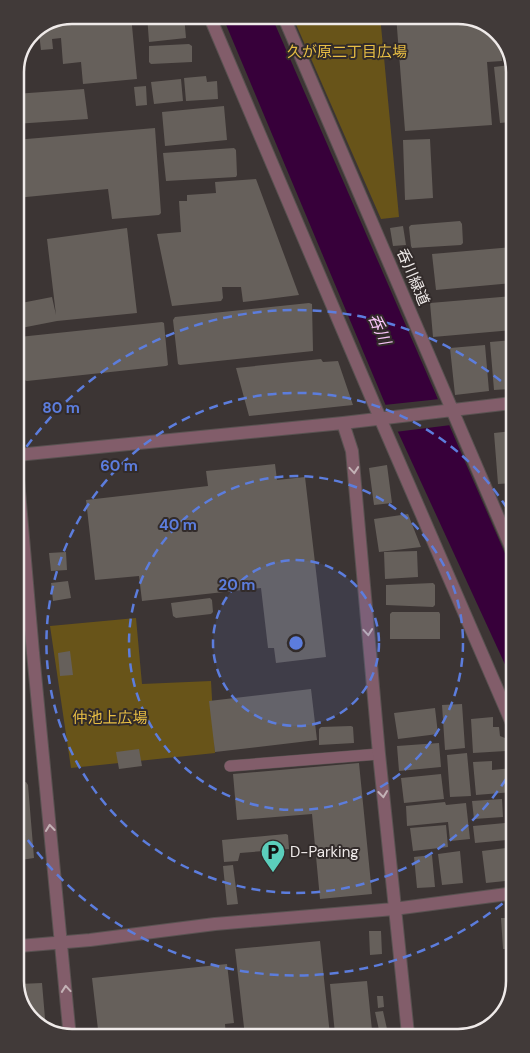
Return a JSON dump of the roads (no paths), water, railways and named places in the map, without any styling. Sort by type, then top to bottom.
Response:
[{"type":"street","points":[[213,24],[385,417],[506,709]]},
{"type":"street","name":"呑川緑道","points":[[287,24],[447,411],[506,537]]},
{"type":"street","points":[[24,454],[343,423],[506,404]]},
{"type":"street","points":[[343,423],[352,451],[379,754],[407,1029]]},
{"type":"street","points":[[24,549],[69,1029]]},
{"type":"street","points":[[24,946],[90,940],[215,924],[394,909],[506,894]]},
{"type":"lane","points":[[230,766],[379,754]]},
{"type":"water","name":"呑川","points":[[226,24],[275,24],[506,556],[506,667],[386,406]]},
{"type":"place","name":"D-Parking","points":[[273,873]]},
{"type":"park label","name":"久が原二丁目広場","points":[[347,52]]},
{"type":"park label","name":"仲池上広場","points":[[110,718]]}]
